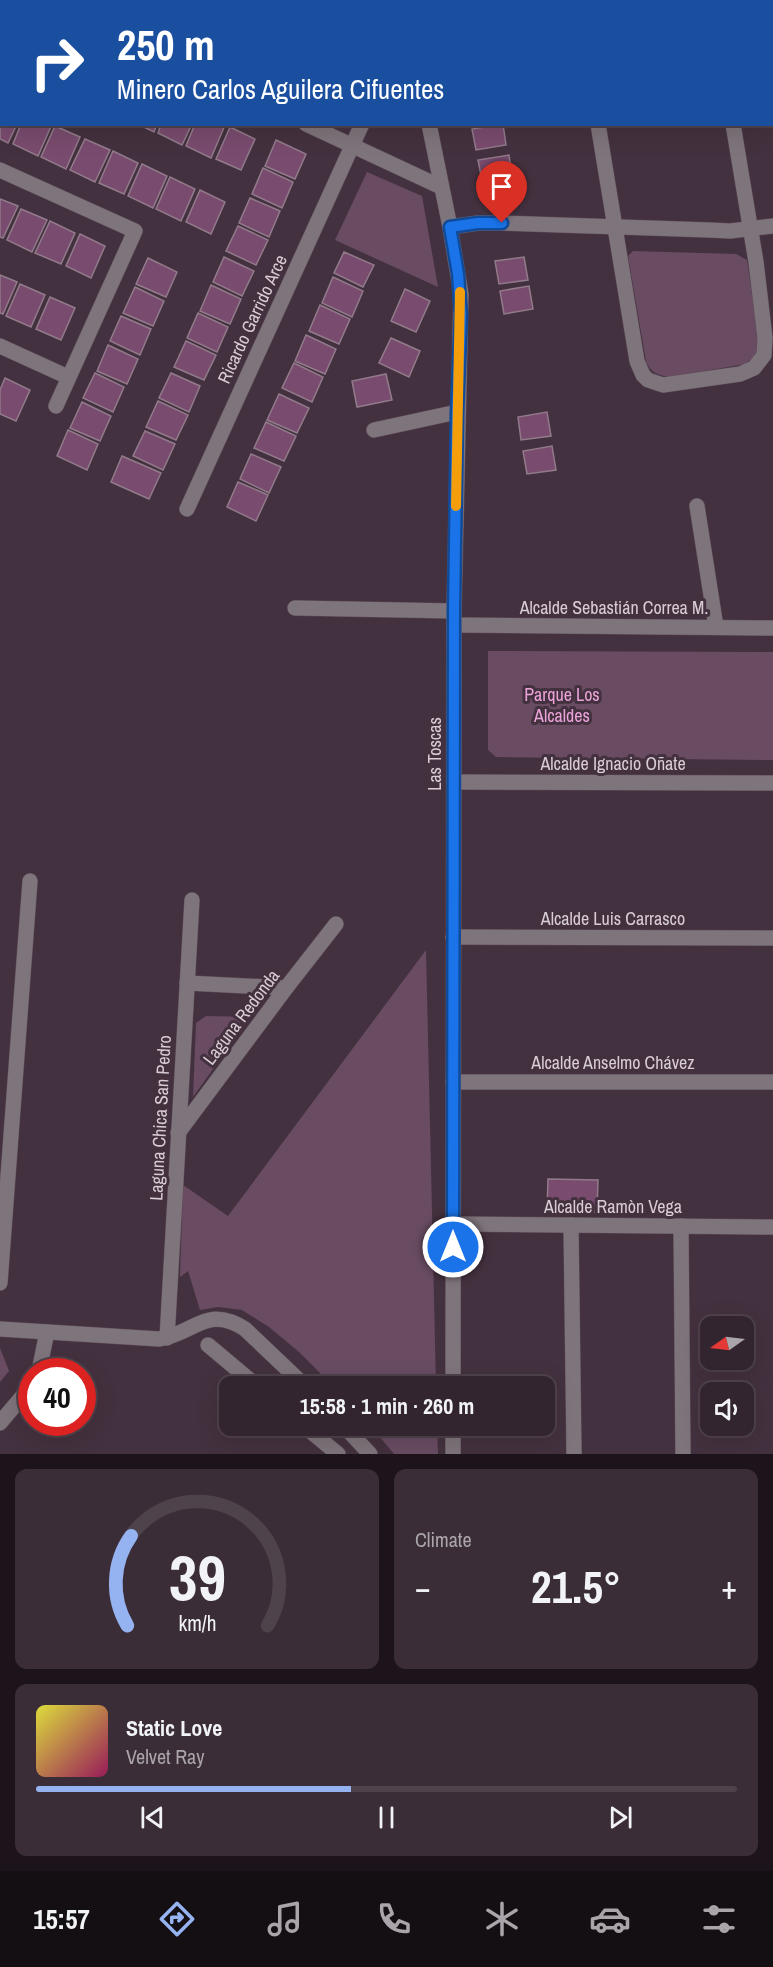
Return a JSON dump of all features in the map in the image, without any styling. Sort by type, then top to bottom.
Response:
[{"type":"street","points":[[310,126],[441,187]]},
{"type":"street","points":[[353,146],[361,126]]},
{"type":"street","name":"Las Toscas","points":[[429,126],[450,227],[460,294],[454,618],[453,1376]]},
{"type":"street","points":[[598,126],[637,361],[643,375],[648,380],[663,386],[747,372],[760,362],[764,355],[765,338],[733,126]]},
{"type":"street","name":"Ricardo Garrido Arce","points":[[187,509],[353,146]]},
{"type":"street","points":[[0,170],[135,231],[56,406]]},
{"type":"street","points":[[450,227],[478,223],[709,230],[773,226]]},
{"type":"street","points":[[0,346],[68,377]]},
{"type":"street","points":[[374,430],[457,412]]},
{"type":"street","points":[[697,506],[716,627]]},
{"type":"street","name":"Alcalde Sebastián Correa M.","points":[[295,608],[454,618],[773,628]]},
{"type":"street","name":"Alcalde Ignacio Oñate","points":[[454,782],[773,783]]},
{"type":"street","points":[[0,1282],[30,881]]},
{"type":"street","name":"Laguna Chica San Pedro","points":[[167,1338],[192,900]]},
{"type":"street","name":"Laguna Redonda","points":[[178,1134],[336,924]]},
{"type":"street","name":"Alcalde Luis Carrasco","points":[[453,937],[773,939]]},
{"type":"street","points":[[187,983],[286,988]]},
{"type":"street","name":"Alcalde Anselmo Chávez","points":[[453,1082],[773,1082]]},
{"type":"street","name":"Alcalde Ramòn Vega","points":[[453,1224],[773,1227]]},
{"type":"street","points":[[571,1225],[574,1454]]},
{"type":"street","points":[[681,1226],[682,1454]]},
{"type":"street","points":[[0,1329],[152,1339],[167,1338],[206,1319],[219,1318],[245,1329],[294,1376]]},
{"type":"street","points":[[42,1358],[47,1332]]},
{"type":"street","points":[[208,1345],[245,1376]]},
{"type":"street","points":[[0,1423],[18,1402]]},
{"type":"street","points":[[316,1436],[338,1454]]},
{"type":"street","points":[[353,1436],[370,1454]]},
{"type":"street","points":[[453,1436],[453,1454]]},
{"type":"green space","points":[[367,172],[422,196],[438,287],[335,240]]},
{"type":"green space","points":[[633,251],[736,254],[747,260],[758,334],[757,355],[745,364],[671,377],[659,375],[653,371],[646,361],[628,256]]},
{"type":"green space","name":"Parque Los Alcaldes","points":[[488,651],[773,652],[773,760],[496,757],[488,750]]},
{"type":"green space","points":[[426,950],[436,1376],[323,1376],[269,1327],[242,1310],[218,1307],[200,1310],[188,1271],[180,1277],[183,1185],[228,1216]]},
{"type":"green space","points":[[206,1016],[250,1017],[193,1097],[196,1023]]},
{"type":"green space","points":[[0,1348],[9,1371],[0,1382]]},
{"type":"green space","points":[[379,1436],[437,1436],[438,1454],[394,1454]]},
{"type":"building","points":[[0,126],[16,126],[8,143],[0,139]]},
{"type":"building","points":[[20,126],[51,126],[38,156],[13,144]]},
{"type":"building","points":[[55,126],[80,137],[66,169],[41,157]]},
{"type":"building","points":[[142,126],[156,126],[154,132]]},
{"type":"building","points":[[160,126],[191,126],[182,145],[158,133]]},
{"type":"building","points":[[194,126],[225,126],[211,158],[186,146]]},
{"type":"building","points":[[503,126],[506,145],[476,150],[472,129]]},
{"type":"building","points":[[230,127],[255,139],[241,170],[216,159]]},
{"type":"building","points":[[85,139],[110,150],[95,182],[70,170]]},
{"type":"building","points":[[276,140],[306,154],[295,179],[265,166]]},
{"type":"building","points":[[113,151],[138,163],[124,194],[99,183]]},
{"type":"building","points":[[509,155],[512,176],[482,181],[478,160]]},
{"type":"building","points":[[142,164],[167,176],[153,208],[128,196]]},
{"type":"building","points":[[263,168],[293,182],[282,208],[252,194]]},
{"type":"building","points":[[170,177],[195,189],[181,221],[156,209]]},
{"type":"building","points":[[200,190],[225,202],[211,234],[186,222]]},
{"type":"building","points":[[250,198],[280,211],[269,237],[239,223]]},
{"type":"building","points":[[0,199],[18,206],[3,238],[0,237]]},
{"type":"building","points":[[21,209],[47,220],[32,252],[7,240]]},
{"type":"building","points":[[50,221],[75,233],[61,264],[35,253]]},
{"type":"building","points":[[238,226],[268,240],[256,265],[226,251]]},
{"type":"building","points":[[80,234],[105,246],[91,278],[66,266]]},
{"type":"building","points":[[344,252],[374,265],[363,287],[334,273]]},
{"type":"building","points":[[224,257],[254,271],[242,296],[213,282]]},
{"type":"building","points":[[524,257],[528,280],[499,284],[495,261]]},
{"type":"building","points":[[148,258],[177,272],[166,297],[136,284]]},
{"type":"building","points":[[0,275],[17,282],[3,314],[0,313]]},
{"type":"building","points":[[333,277],[363,291],[352,317],[322,303]]},
{"type":"building","points":[[20,284],[45,295],[31,327],[6,316]]},
{"type":"building","points":[[211,285],[241,299],[230,324],[200,311]]},
{"type":"building","points":[[529,286],[533,309],[504,314],[500,291]]},
{"type":"building","points":[[135,287],[164,301],[153,326],[123,313]]},
{"type":"building","points":[[405,289],[430,301],[416,332],[391,321]]},
{"type":"building","points":[[50,297],[75,308],[61,340],[36,329]]},
{"type":"building","points":[[320,305],[350,319],[339,344],[309,331]]},
{"type":"building","points":[[198,313],[228,327],[217,352],[187,338]]},
{"type":"building","points":[[121,316],[151,329],[140,355],[110,341]]},
{"type":"building","points":[[306,335],[336,349],[325,374],[295,361]]},
{"type":"building","points":[[391,338],[420,351],[409,377],[379,363]]},
{"type":"building","points":[[186,341],[216,355],[204,380],[174,367]]},
{"type":"building","points":[[108,345],[138,359],[127,384],[97,371]]},
{"type":"building","points":[[294,363],[323,377],[312,402],[282,388]]},
{"type":"building","points":[[95,373],[124,387],[113,412],[83,398]]},
{"type":"building","points":[[171,373],[200,386],[189,412],[159,398]]},
{"type":"building","points":[[386,374],[392,400],[357,407],[352,381]]},
{"type":"building","points":[[5,378],[30,390],[16,421],[0,414],[0,390]]},
{"type":"building","points":[[279,394],[309,408],[297,433],[267,420]]},
{"type":"building","points":[[158,401],[188,415],[176,440],[146,427]]},
{"type":"building","points":[[82,402],[111,416],[100,441],[70,428]]},
{"type":"building","points":[[547,412],[551,436],[521,440],[518,417]]},
{"type":"building","points":[[266,422],[296,436],[284,461],[254,448]]},
{"type":"building","points":[[68,430],[98,444],[87,470],[57,456]]},
{"type":"building","points":[[145,431],[175,444],[163,470],[133,456]]},
{"type":"building","points":[[552,446],[556,470],[527,474],[523,451]]},
{"type":"building","points":[[251,454],[281,467],[269,493],[240,479]]},
{"type":"building","points":[[122,456],[161,473],[149,499],[111,482]]},
{"type":"building","points":[[238,482],[268,495],[256,521],[227,507]]},
{"type":"building","points":[[548,1179],[598,1180],[597,1212],[547,1211]]},
{"type":"slow traffic","points":[[456,506],[460,292]]},
{"type":"route","points":[[453,1247],[454,610],[461,315],[458,274],[450,227],[478,223],[502,223]]}]
